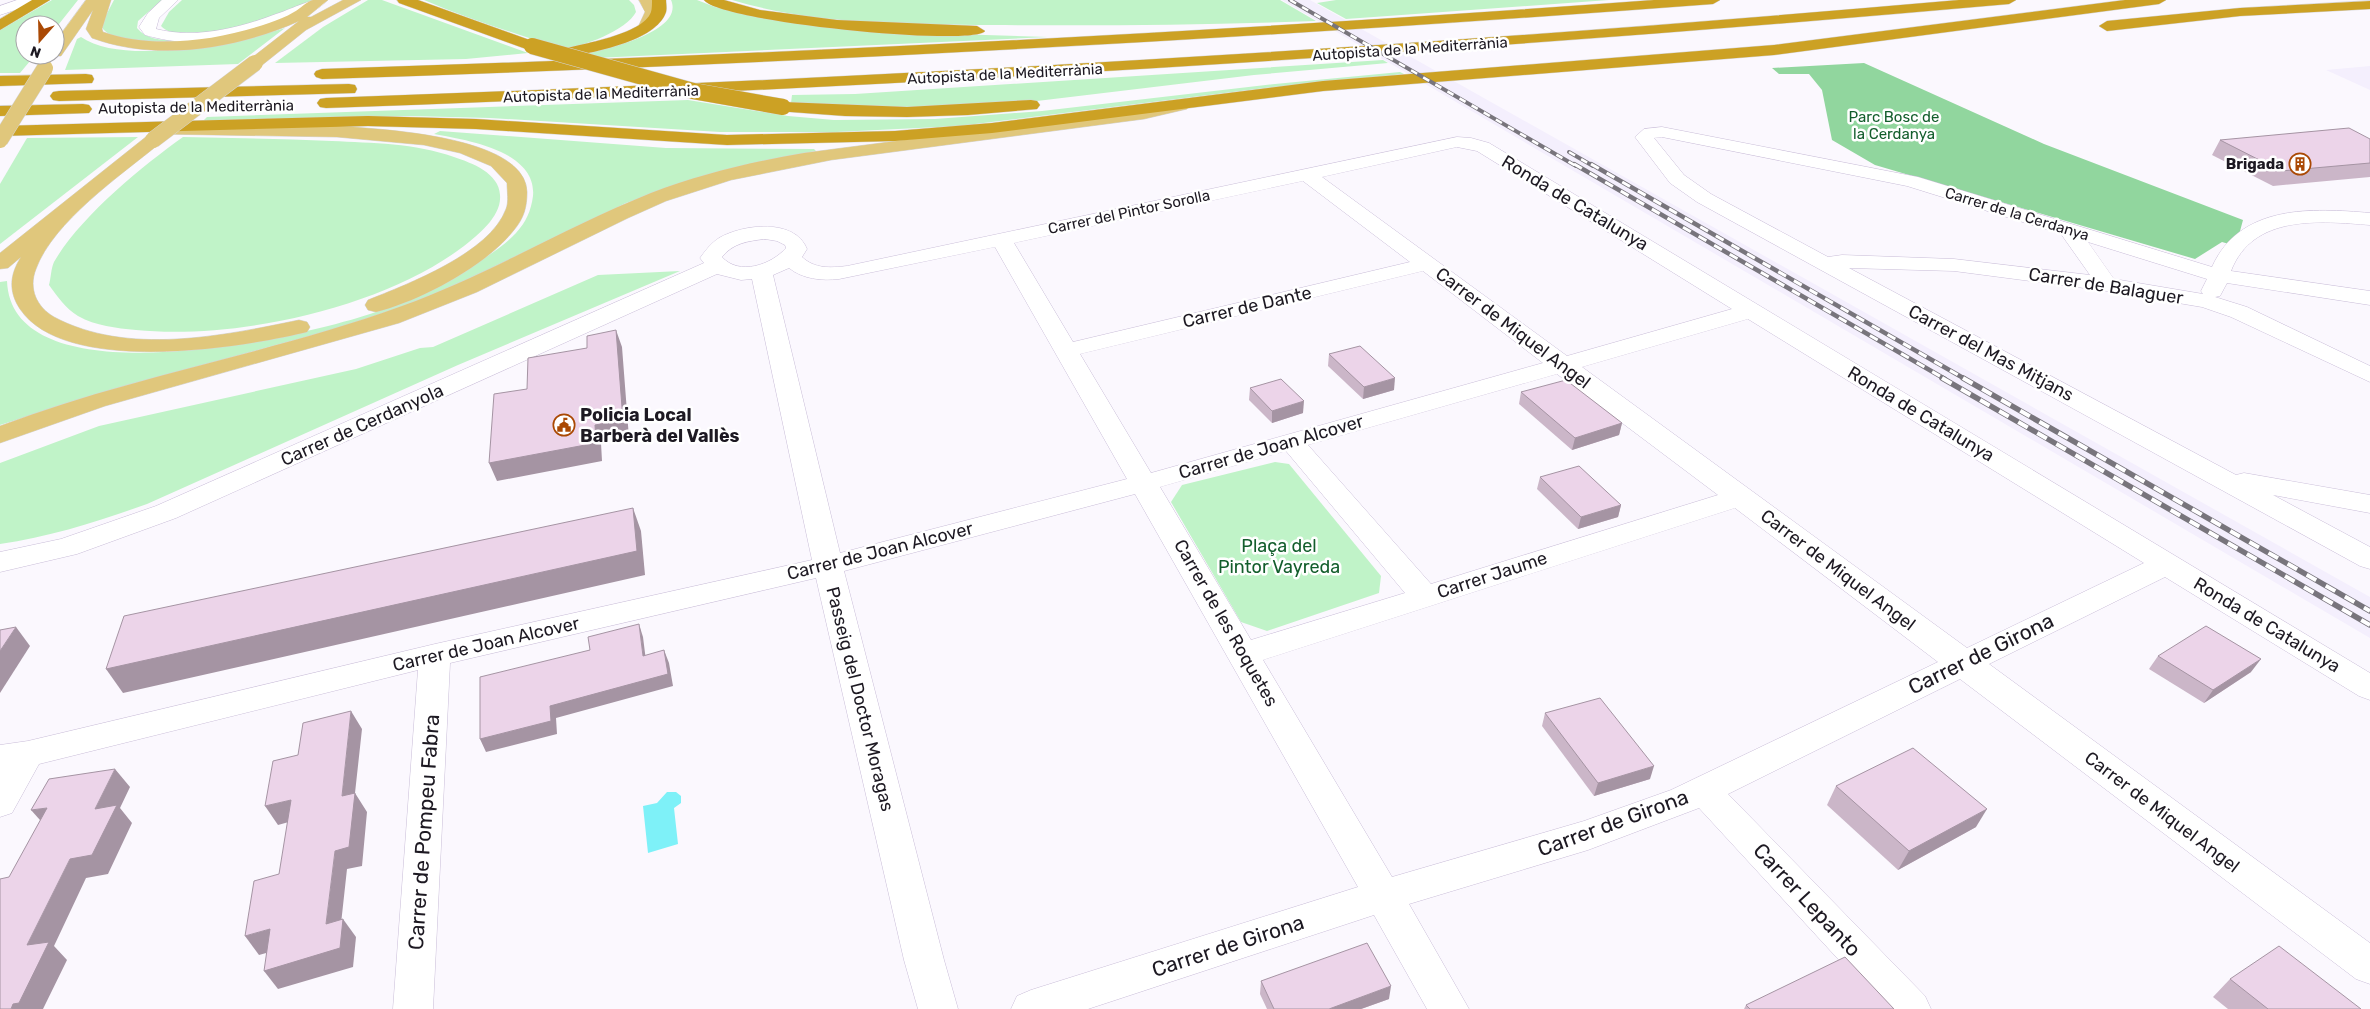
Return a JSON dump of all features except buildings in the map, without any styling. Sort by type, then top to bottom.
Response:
[{"type":"highway","points":[[0,25],[43,0]]},
{"type":"highway","points":[[404,0],[532,46],[693,91],[783,107],[828,112],[925,113],[1051,103]]},
{"type":"highway","points":[[297,74],[537,58],[611,42],[647,26],[660,11],[659,0]]},
{"type":"highway","points":[[711,0],[777,17],[839,25],[896,28],[1064,31],[1321,28]]},
{"type":"highway","points":[[0,81],[297,74],[880,52],[1321,28],[1713,0]]},
{"type":"highway","name":"Autopista de la Mediterrània","points":[[0,98],[515,84],[1055,59],[1528,28],[1870,0]]},
{"type":"highway","name":"Autopista de la Mediterrània","points":[[0,111],[500,98],[743,88],[1064,71],[1544,40],[2009,0]]},
{"type":"highway","points":[[1118,96],[1291,75],[1840,30],[2144,0]]},
{"type":"highway","points":[[0,131],[123,126],[412,122],[685,138],[810,139],[992,128],[1324,86],[1774,50],[2159,0]]},
{"type":"highway","points":[[2096,27],[2249,11],[2370,6]]},
{"type":"highway","points":[[1480,74],[1776,58],[1934,45]]},
{"type":"main road","points":[[65,39],[93,0]]},
{"type":"main road","points":[[104,0],[94,29],[97,35],[122,44],[154,45],[215,40],[251,33],[293,18],[321,0]]},
{"type":"main road","points":[[0,263],[75,201],[336,0]]},
{"type":"main road","points":[[298,30],[354,0]]},
{"type":"main road","points":[[646,0],[653,10],[653,17],[647,26]]},
{"type":"main road","points":[[0,140],[47,65]]},
{"type":"main road","points":[[0,435],[100,401],[394,317],[483,281],[554,244],[634,207],[729,174],[802,158],[1144,114],[1190,103]]},
{"type":"main road","points":[[49,129],[352,132],[428,140],[463,148],[498,162],[511,171],[519,183],[521,196],[506,226],[491,243],[442,275],[376,305],[332,319],[261,335],[183,344],[146,345],[107,342],[75,335],[49,325],[34,313],[24,300],[22,285],[24,270],[75,201]]},
{"type":"street","points":[[0,11],[32,0]]},
{"type":"street","points":[[171,0],[154,16],[147,27],[150,32],[184,36],[234,31],[278,20],[321,0]]},
{"type":"street","name":"Carrer de la Cerdanya","points":[[1662,132],[1911,181],[2220,276],[2370,298]]},
{"type":"street","name":"Carrer del Mas Mitjans","points":[[1662,132],[1650,133],[1644,137],[1677,179],[1704,198],[2370,559]]},
{"type":"street","name":"Carrer del Pintor Sorolla","points":[[791,258],[806,271],[833,274],[1457,142],[1471,143]]},
{"type":"street","name":"Ronda de Catalunya","points":[[1471,143],[1482,147],[2370,688]]},
{"type":"street","name":"Carrer de Miquel Angel","points":[[1306,174],[2370,966]]},
{"type":"street","points":[[2206,301],[2220,276],[2226,258],[2236,246],[2259,226],[2307,215],[2370,218]]},
{"type":"street","points":[[2068,230],[2107,284]]},
{"type":"street","points":[[756,234],[782,235],[794,241],[797,249],[791,258],[778,266],[761,271],[734,272],[716,266],[711,258],[716,248],[728,240],[756,234]]},
{"type":"street","name":"Carrer de les Roquetes","points":[[1001,239],[1244,654],[1448,1009]]},
{"type":"street","name":"Carrer de Balaguer","points":[[1826,263],[1842,261],[1954,265],[2107,284],[2206,301],[2239,312],[2370,375]]},
{"type":"street","name":"Carrer de Dante","points":[[1066,350],[1427,264]]},
{"type":"street","name":"Carrer de Cerdanyola","points":[[0,562],[67,547],[166,512],[716,266]]},
{"type":"street","name":"Passeig del Doctor Moragas","points":[[761,271],[828,566],[922,952],[938,1009]]},
{"type":"street","name":"Carrer de Joan Alcover","points":[[14,756],[435,655],[828,566],[1144,482],[1751,311]]},
{"type":"street","points":[[1291,441],[1425,597]]},
{"type":"street","points":[[2220,477],[2370,504]]},
{"type":"street","name":"Carrer Jaume","points":[[1244,654],[1740,497]]},
{"type":"street","name":"Carrer de Girona","points":[[1031,1009],[1384,896],[1588,835],[1703,790],[2167,564]]},
{"type":"street","name":"Carrer de Pompeu Fabra","points":[[413,1009],[435,655]]},
{"type":"street","points":[[0,803],[14,756]]},
{"type":"street","name":"Carrer Lepanto","points":[[1703,790],[1911,1009]]},
{"type":"shaded area","points":[[1282,0],[1310,0],[2370,597],[2370,638]]},
{"type":"shaded area","points":[[2370,66],[2370,90],[2326,70]]},
{"type":"green space","points":[[52,0],[78,0],[65,16],[26,15]]},
{"type":"green space","points":[[114,0],[162,0],[138,21],[137,28],[142,33],[156,39],[195,40],[147,42],[122,39],[111,35],[103,29],[103,21]]},
{"type":"green space","points":[[182,0],[312,0],[281,14],[235,28],[190,34],[173,32],[161,26],[169,12]]},
{"type":"green space","points":[[368,0],[382,0],[528,53],[466,59],[275,63],[323,27]]},
{"type":"green space","points":[[424,0],[629,0],[634,5],[636,12],[631,19],[603,37],[581,45],[558,48],[450,11]]},
{"type":"green space","points":[[671,0],[697,0],[715,7],[763,18],[888,32],[1048,37],[595,58],[584,54],[624,44],[655,30],[666,21],[672,11]]},
{"type":"green space","points":[[732,0],[1280,0],[1316,21],[1113,25],[860,22],[795,14]]},
{"type":"green space","points":[[1336,0],[1609,0],[1346,19],[1317,3]]},
{"type":"green space","points":[[15,21],[15,65],[27,65],[20,73],[0,73],[0,30]]},
{"type":"green space","points":[[285,28],[238,64],[65,70],[77,39],[81,37],[100,46],[124,50],[152,51],[211,45]]},
{"type":"green space","points":[[1383,60],[1388,63],[1254,75],[1011,104],[897,110],[791,103],[792,95],[855,94]]},
{"type":"green space","name":"Parc Bosc de la Cerdanya","points":[[1864,63],[2044,144],[2243,220],[2236,246],[2222,242],[2195,259],[1875,165],[1832,140],[1822,90],[1809,74],[1779,74],[1772,68]]},
{"type":"green space","points":[[1400,72],[1404,74],[1265,88],[959,126],[837,132],[720,132],[490,118],[410,116],[203,121],[207,117],[688,100],[788,116],[834,120],[935,119],[1042,111],[1275,84]]},
{"type":"green space","points":[[440,131],[666,148],[814,149],[816,151],[721,171],[626,203],[455,286],[419,301],[335,329],[115,389],[0,425],[0,282],[7,281],[22,319],[57,342],[108,352],[169,352],[232,345],[343,322],[379,311],[412,297],[471,267],[504,244],[523,225],[531,207],[533,196],[531,181],[524,168],[512,158],[481,144],[434,134]]},
{"type":"green space","points":[[138,137],[0,244],[0,184],[27,138]]},
{"type":"green space","points":[[183,137],[362,142],[409,146],[439,152],[461,159],[490,175],[498,187],[500,203],[493,217],[482,231],[464,246],[431,268],[393,287],[307,315],[218,330],[175,332],[114,327],[92,322],[78,316],[66,306],[49,285],[54,262],[79,228],[112,194]]},
{"type":"green space","points":[[680,271],[458,365],[147,504],[74,528],[0,544],[0,463],[99,426],[356,369],[420,348],[433,347],[598,275]]},
{"type":"green space","name":"Plaça del Pintor Vayreda","points":[[1275,462],[1289,464],[1381,576],[1379,593],[1267,631],[1241,622],[1171,502],[1182,485]]},
{"type":"water","points":[[667,792],[676,792],[681,796],[681,803],[674,808],[678,844],[648,853],[643,806],[657,803]]},
{"type":"railway","points":[[1290,0],[1576,166]]},
{"type":"railway","points":[[1569,152],[1593,166]]},
{"type":"railway","points":[[1574,164],[1945,379]]},
{"type":"railway","points":[[1591,164],[1965,379]]},
{"type":"railway","points":[[1942,378],[2370,625]]},
{"type":"railway","points":[[1963,378],[2370,611]]},
{"type":"place","name":"Brigada","points":[[2300,164]]},
{"type":"place","name":"Policia Local Barberà del Vallès","points":[[564,425]]}]
